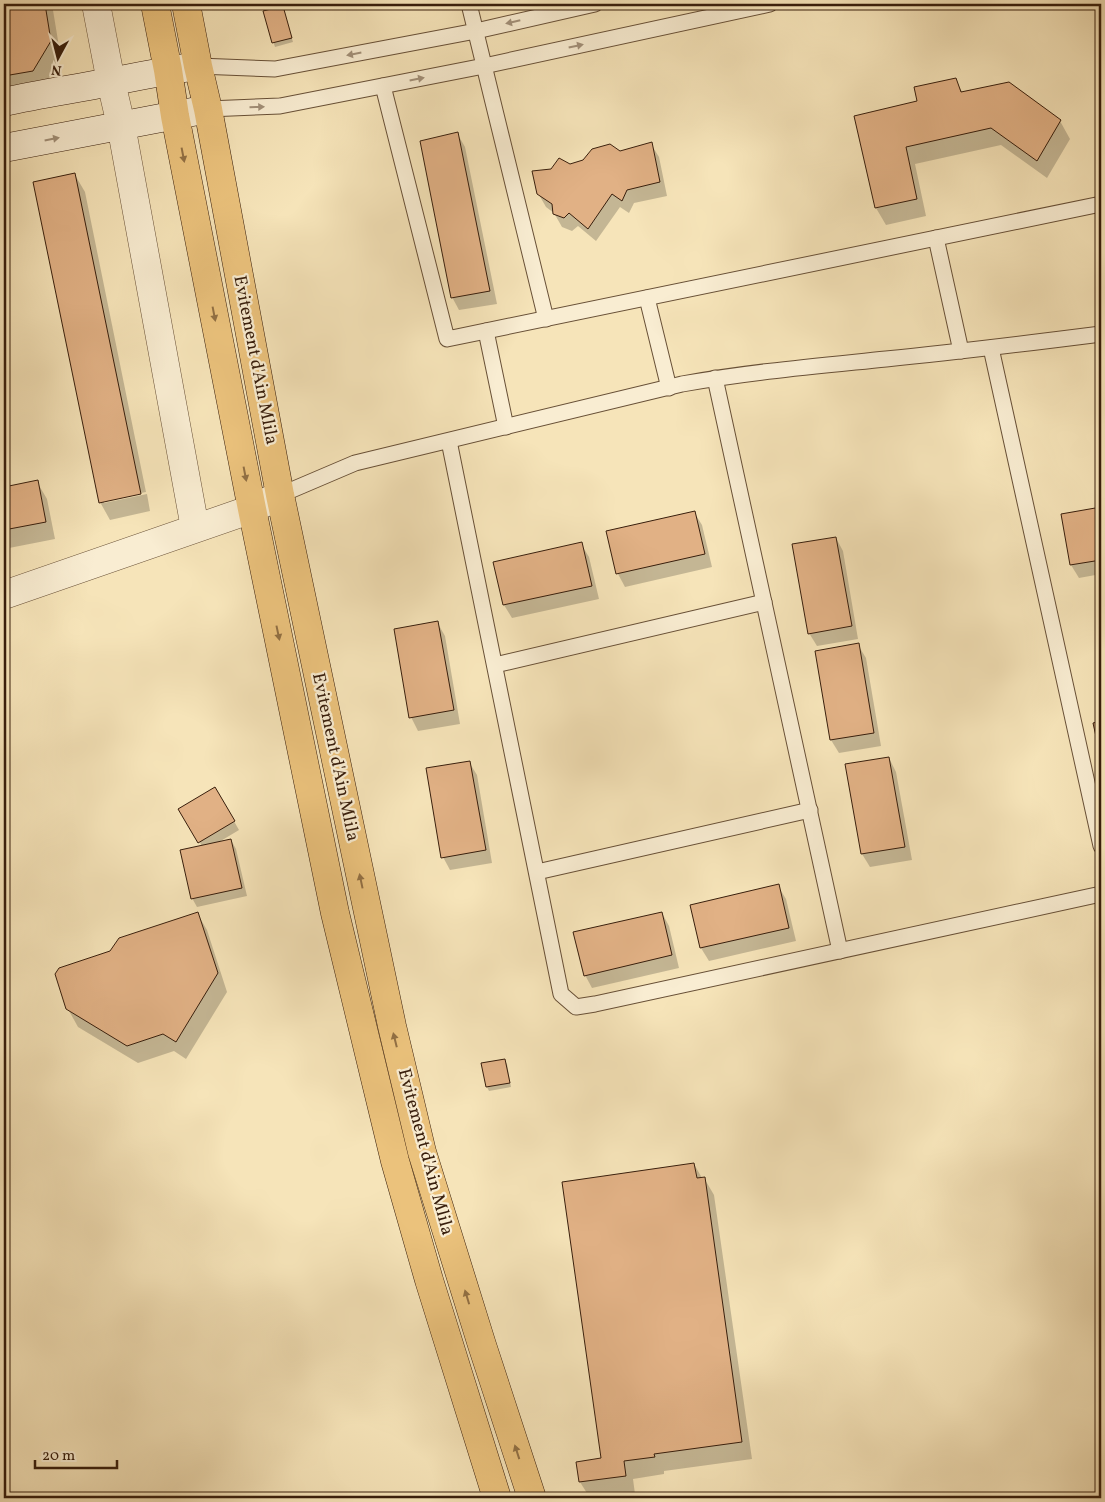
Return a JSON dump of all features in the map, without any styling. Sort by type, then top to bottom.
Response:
[{"type":"highway","name":"Evitement d'Ain Mlila","points":[[155,4],[252,509],[335,913],[394,1161],[498,1498]]},
{"type":"highway","name":"Evitement d'Ain Mlila","points":[[186,4],[208,109],[280,495],[392,1026],[422,1152],[532,1498]]},
{"type":"street","points":[[96,4],[121,125],[195,528]]},
{"type":"street","points":[[4,102],[168,70],[198,66]]},
{"type":"street","points":[[4,148],[208,109]]},
{"type":"street","points":[[4,596],[252,509],[280,495]]},
{"type":"lane","points":[[469,4],[546,319]]},
{"type":"lane","points":[[198,66],[275,69],[476,31],[595,4]]},
{"type":"lane","points":[[208,109],[280,106],[484,66],[770,4]]},
{"type":"lane","points":[[383,86],[447,339],[1101,204]]},
{"type":"lane","points":[[936,238],[961,352]]},
{"type":"lane","points":[[647,298],[669,388]]},
{"type":"lane","points":[[486,331],[506,427]]},
{"type":"lane","points":[[280,495],[355,463],[715,378],[961,352],[1101,334]]},
{"type":"lane","points":[[991,348],[1101,846]]},
{"type":"lane","points":[[715,378],[840,951]]},
{"type":"lane","points":[[449,441],[561,994],[576,1007],[1101,894]]},
{"type":"lane","points":[[494,665],[764,602]]},
{"type":"lane","points":[[536,872],[810,810]]},
{"type":"building","points":[[4,4],[45,4],[51,41],[33,71],[4,76]]},
{"type":"building","points":[[283,6],[292,38],[272,43],[263,11]]},
{"type":"building","points":[[956,78],[961,92],[1009,82],[1061,120],[1037,161],[991,128],[906,147],[917,199],[875,208],[854,116],[917,101],[914,87]]},
{"type":"building","points":[[458,132],[490,291],[451,298],[420,141]]},
{"type":"building","points":[[652,142],[660,182],[627,190],[622,201],[612,194],[588,229],[569,213],[564,218],[553,214],[552,204],[537,194],[532,171],[551,169],[559,158],[570,164],[583,160],[592,149],[610,144],[620,151]]},
{"type":"building","points":[[75,173],[141,494],[99,503],[33,182]]},
{"type":"building","points":[[38,480],[46,522],[4,530],[4,487]]},
{"type":"building","points":[[1101,507],[1101,560],[1070,565],[1061,514]]},
{"type":"building","points":[[695,511],[705,554],[616,574],[606,531]]},
{"type":"building","points":[[836,537],[852,626],[808,634],[792,544]]},
{"type":"building","points":[[582,542],[592,586],[503,605],[493,562]]},
{"type":"building","points":[[438,621],[454,710],[409,718],[394,629]]},
{"type":"building","points":[[859,643],[874,733],[830,740],[815,651]]},
{"type":"building","points":[[1101,721],[1101,759],[1093,723]]},
{"type":"building","points":[[889,757],[905,847],[861,854],[845,764]]},
{"type":"building","points":[[470,761],[486,850],[441,858],[426,768]]},
{"type":"building","points":[[215,787],[235,821],[198,843],[178,809]]},
{"type":"building","points":[[231,839],[242,888],[191,899],[180,850]]},
{"type":"building","points":[[779,884],[789,928],[700,948],[690,905]]},
{"type":"building","points":[[198,912],[218,973],[176,1042],[163,1034],[127,1046],[66,1009],[55,974],[59,968],[110,951],[119,938]]},
{"type":"building","points":[[662,912],[672,955],[584,976],[573,932]]},
{"type":"building","points":[[505,1059],[510,1083],[486,1087],[481,1063]]},
{"type":"building","points":[[694,1163],[697,1178],[705,1177],[742,1442],[654,1454],[655,1457],[624,1461],[626,1476],[579,1482],[576,1462],[601,1458],[562,1182]]}]
